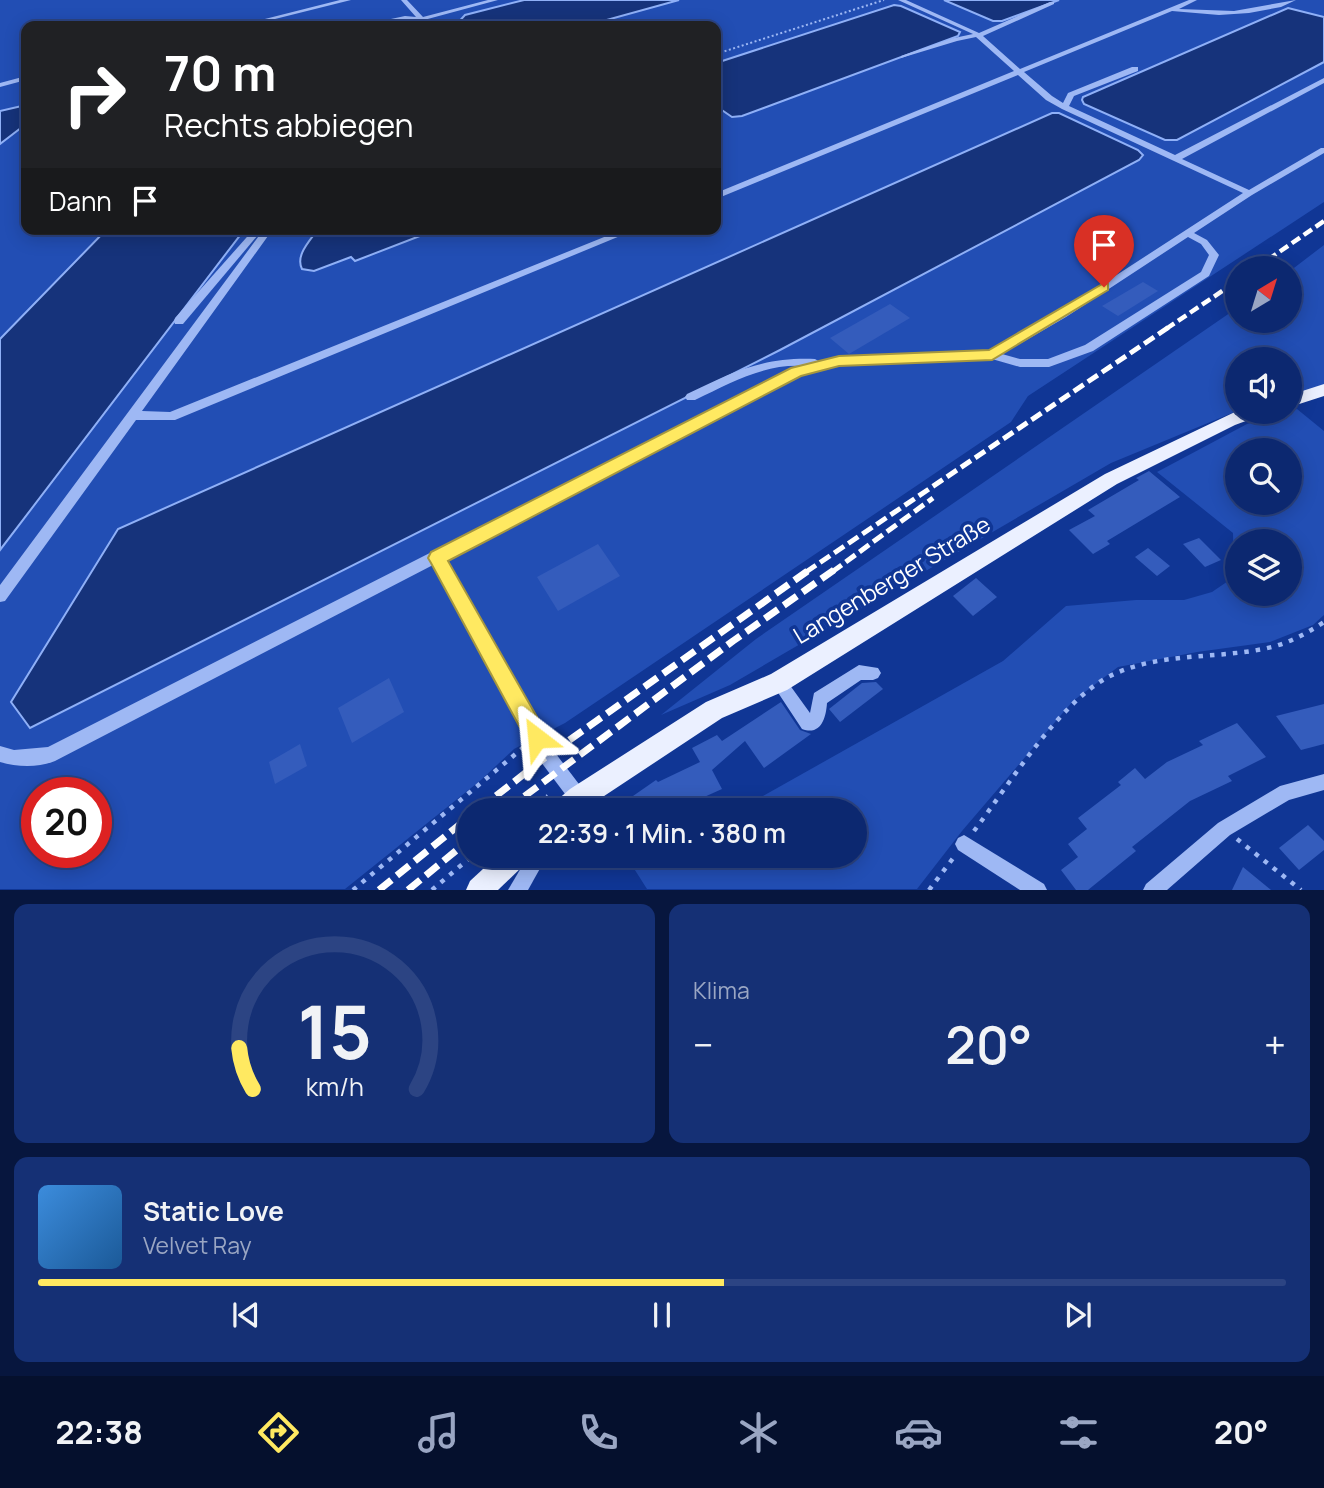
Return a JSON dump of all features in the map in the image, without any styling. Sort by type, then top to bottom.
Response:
[{"type":"main road","points":[[1302,397],[1324,390]]},
{"type":"main road","name":"Langenberger Straße","points":[[583,798],[714,710],[779,682],[1111,479],[1225,422]]},
{"type":"main road","points":[[478,890],[502,868]]},
{"type":"street","points":[[261,21],[348,0]]},
{"type":"street","points":[[404,0],[422,19]]},
{"type":"street","points":[[388,21],[422,19],[495,0]]},
{"type":"street","points":[[901,0],[979,35],[1049,98],[1065,107],[1249,194]]},
{"type":"street","points":[[1174,10],[1241,13],[1274,8],[1293,0]]},
{"type":"street","points":[[721,194],[1174,10],[1189,1]]},
{"type":"street","points":[[903,57],[956,39],[979,35],[1052,3]]},
{"type":"street","points":[[1065,107],[1071,95],[1135,69]]},
{"type":"street","points":[[1175,159],[1324,80]]},
{"type":"street","points":[[992,355],[1062,315],[1249,194],[1324,150]]},
{"type":"street","points":[[0,754],[14,758],[49,755],[796,372],[839,361],[992,355],[1020,363],[1049,363],[1089,348],[1205,274],[1214,255],[1204,242],[1188,233]]},
{"type":"street","points":[[179,321],[254,235]]},
{"type":"street","points":[[0,596],[265,235]]},
{"type":"street","points":[[133,415],[171,417],[618,235]]},
{"type":"street","points":[[691,397],[764,363],[793,361],[826,364]]},
{"type":"street","points":[[437,558],[537,738],[567,798]]},
{"type":"street","points":[[779,682],[808,723],[814,722],[818,716],[820,699],[859,672],[873,673]]},
{"type":"street","points":[[1152,890],[1224,829],[1286,792],[1324,782]]},
{"type":"street","points":[[964,844],[1038,890]]},
{"type":"street","points":[[517,890],[531,868]]},
{"type":"lane","points":[[0,85],[21,79]]},
{"type":"path","points":[[721,52],[884,0]]},
{"type":"path","points":[[929,890],[1075,702],[1110,676],[1147,664],[1255,652],[1306,637],[1324,622]]},
{"type":"path","points":[[353,890],[467,797],[516,752],[537,738]]},
{"type":"path","points":[[1224,829],[1301,890]]},
{"type":"path","points":[[432,890],[458,868]]},
{"type":"shaded area","points":[[0,0],[1324,0],[1324,202],[1242,256],[1225,256],[1225,267],[1028,396],[1011,422],[565,723],[514,749],[457,799],[345,889],[0,889]]},
{"type":"shaded area","points":[[524,0],[679,0],[603,21],[460,21],[465,15]]},
{"type":"shaded area","points":[[944,0],[1059,0],[1002,21],[993,21]]},
{"type":"shaded area","points":[[894,5],[960,32],[958,36],[742,116],[732,117],[721,109],[721,61]]},
{"type":"shaded area","points":[[1288,8],[1324,17],[1324,62],[1177,140],[1165,140],[1084,104],[1082,100],[1083,97]]},
{"type":"shaded area","points":[[21,106],[21,128],[0,144],[0,111]]},
{"type":"shaded area","points":[[1052,113],[1059,113],[1138,150],[1143,155],[1139,160],[780,350],[30,728],[11,702],[118,529]]},
{"type":"shaded area","points":[[101,235],[240,235],[0,550],[0,339]]},
{"type":"shaded area","points":[[314,235],[422,235],[355,261],[351,257],[314,271],[302,269],[300,264]]},
{"type":"shaded area","points":[[1324,245],[1324,388],[1302,394],[1302,347],[1225,347],[1225,416],[1111,463],[730,685],[661,715],[756,639],[1225,316],[1225,333],[1302,333],[1302,262]]},
{"type":"shaded area","points":[[1302,413],[1324,431],[1324,615],[1313,625],[1270,642],[1118,667],[1073,701],[962,831],[917,889],[647,889],[634,868],[867,868],[867,798],[758,798],[1003,661],[1066,606],[1136,600],[1184,600],[1212,592],[1225,583],[1225,606],[1302,606],[1302,529],[1228,529],[1157,472],[1247,424],[1302,424]]},
{"type":"building","points":[[1143,282],[1158,291],[1118,316],[1102,306]]},
{"type":"building","points":[[890,304],[910,318],[849,354],[830,338]]},
{"type":"building","points":[[1149,471],[1180,497],[1107,541],[1110,544],[1093,554],[1069,530],[1095,516],[1088,510],[1139,480],[1136,478]]},
{"type":"building","points":[[1199,538],[1221,560],[1205,567],[1183,544]]},
{"type":"building","points":[[598,544],[620,576],[558,611],[537,577]]},
{"type":"building","points":[[1148,548],[1170,566],[1157,576],[1135,557]]},
{"type":"building","points":[[976,578],[997,597],[973,616],[953,596]]},
{"type":"building","points":[[389,678],[404,712],[352,743],[338,708]]},
{"type":"building","points":[[876,682],[883,689],[840,722],[829,709],[862,683]]},
{"type":"building","points":[[781,702],[800,730],[811,734],[764,768],[745,741],[712,770],[722,789],[702,798],[634,798],[633,796],[656,780],[658,782],[700,762],[692,748],[717,735],[722,741]]},
{"type":"building","points":[[1324,704],[1324,744],[1301,750],[1276,716]]},
{"type":"building","points":[[1237,723],[1266,757],[1228,776],[1232,781],[1190,801],[1132,847],[1136,851],[1088,890],[1076,890],[1061,870],[1078,857],[1068,844],[1087,829],[1078,818],[1121,785],[1118,782],[1135,768],[1145,779],[1167,762],[1203,745],[1199,741]]},
{"type":"building","points":[[300,744],[307,766],[275,784],[269,762]]},
{"type":"building","points":[[1308,825],[1324,841],[1324,850],[1299,870],[1279,848]]},
{"type":"building","points":[[1243,867],[1271,890],[1232,890]]},
{"type":"railway","points":[[1273,256],[1324,221]]},
{"type":"railway","points":[[1166,329],[1225,289]]},
{"type":"railway","points":[[806,572],[1169,327]]},
{"type":"railway","points":[[832,572],[933,498]]},
{"type":"railway","points":[[493,798],[547,756],[809,570]]},
{"type":"railway","points":[[522,798],[733,641],[834,570]]},
{"type":"railway","points":[[379,890],[457,827]]},
{"type":"railway","points":[[408,890],[457,850]]},
{"type":"route","points":[[537,738],[437,558],[796,372],[839,361],[992,355],[1062,315],[1104,287]]}]
